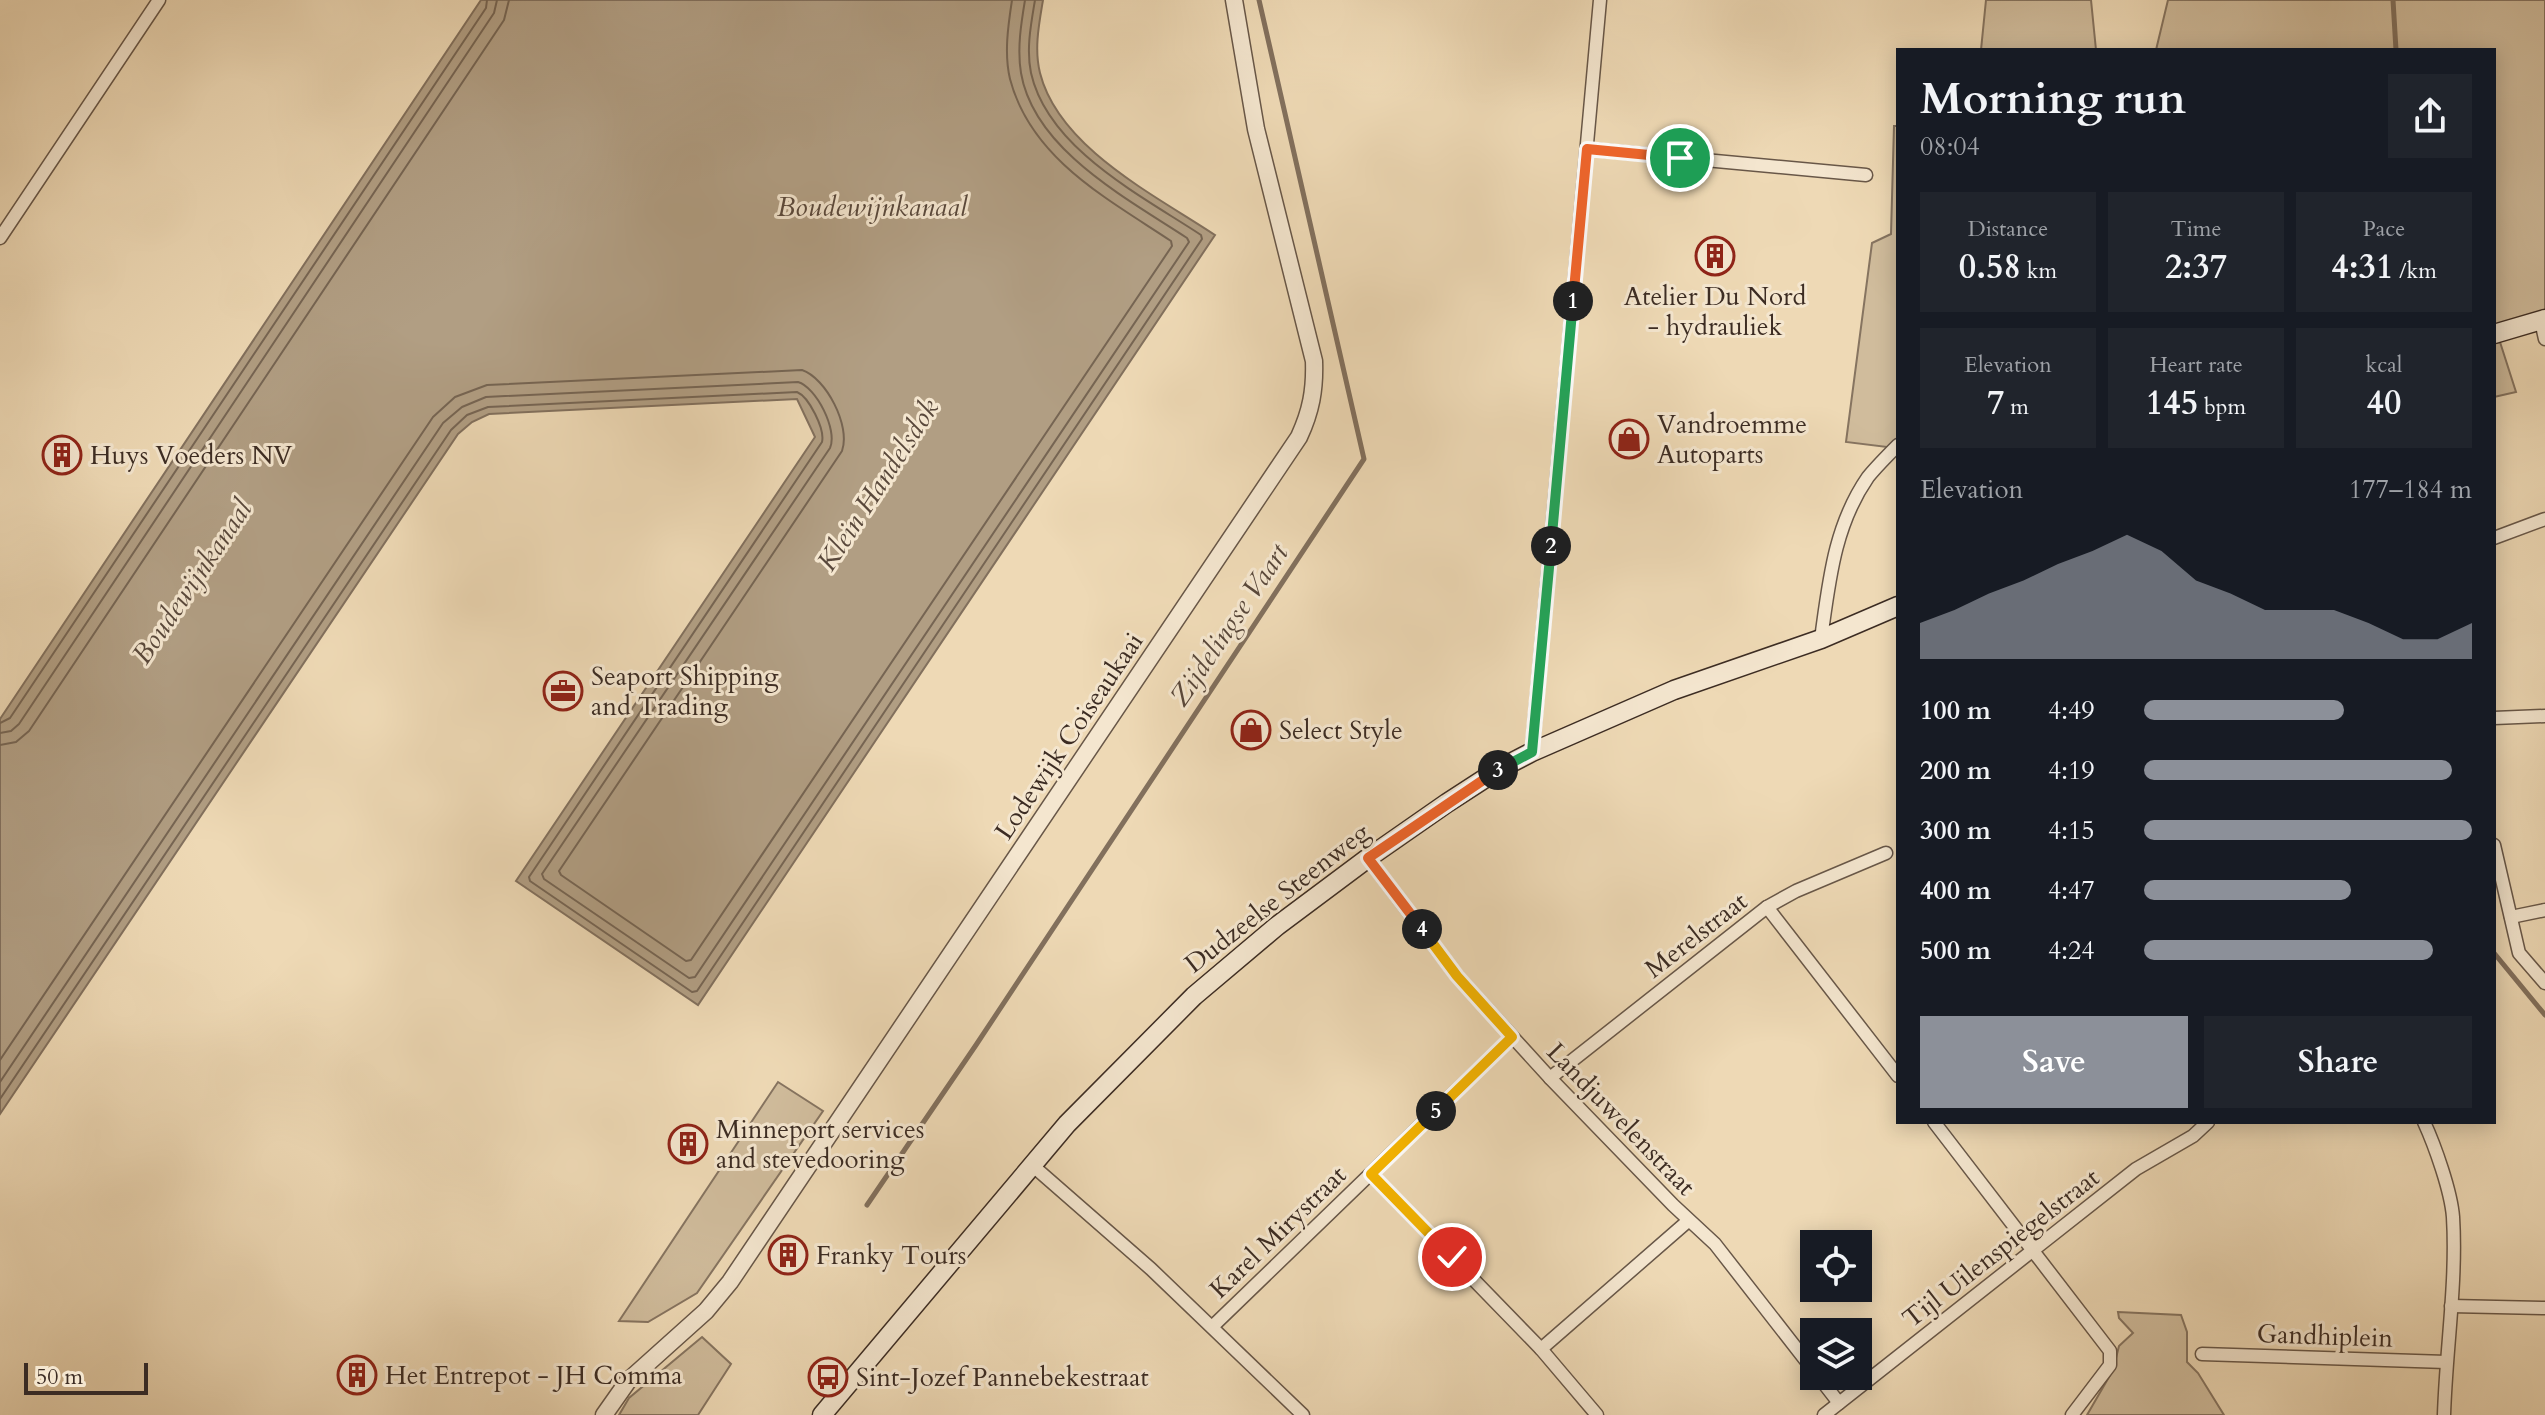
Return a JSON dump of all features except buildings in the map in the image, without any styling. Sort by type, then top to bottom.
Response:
[{"type":"main road","points":[[2496,334],[2544,326]]},
{"type":"main road","name":"Dudzeelse Steenweg","points":[[822,1415],[1067,1124],[1194,996],[1277,926],[1368,858],[1486,778],[1532,752],[1674,690],[1821,639],[1896,607]]},
{"type":"street","points":[[0,238],[159,0]]},
{"type":"street","name":"Lodewijk Coiseaukaai","points":[[604,1415],[628,1381],[706,1311],[730,1282],[1299,437],[1310,412],[1315,389],[1314,361],[1256,129],[1234,0]]},
{"type":"street","points":[[1532,752],[1600,0]]},
{"type":"street","points":[[1587,149],[1866,175]]},
{"type":"street","points":[[1821,639],[1832,556],[1852,503],[1870,475],[1896,447]]},
{"type":"street","points":[[2496,537],[2545,519]]},
{"type":"street","points":[[2496,718],[2545,716]]},
{"type":"street","name":"Merelstraat","points":[[1550,1078],[1767,907],[1796,891],[1886,853]]},
{"type":"street","points":[[2496,853],[2519,953],[2545,983]]},
{"type":"street","name":"Landjuwelenstraat","points":[[1368,858],[1457,976],[1550,1078],[1688,1221],[1715,1244],[1800,1353]]},
{"type":"street","points":[[1767,907],[1896,1071]]},
{"type":"street","points":[[2511,917],[2545,910]]},
{"type":"street","name":"Karel Mirystraat","points":[[1213,1326],[1512,1037]]},
{"type":"street","points":[[1936,1124],[2110,1351],[2110,1365],[2072,1415]]},
{"type":"street","name":"Tijl Uilenspiegelstraat","points":[[1824,1415],[2136,1169],[2193,1136],[2206,1124]]},
{"type":"street","points":[[2425,1124],[2433,1141],[2453,1214],[2444,1415]]},
{"type":"street","points":[[1032,1165],[1213,1326],[1303,1415]]},
{"type":"street","points":[[1371,1174],[1541,1349],[1597,1415]]},
{"type":"street","points":[[1541,1349],[1688,1221]]},
{"type":"street","points":[[2451,1306],[2545,1308]]},
{"type":"street","name":"Gandhiplein","points":[[2202,1354],[2446,1362]]},
{"type":"street","points":[[1829,1390],[1839,1403]]},
{"type":"shaded area","points":[[1986,0],[2091,0],[2096,48],[1981,48]]},
{"type":"shaded area","points":[[2168,0],[2545,0],[2545,339],[2541,321],[2496,328],[2496,48],[2156,48]]},
{"type":"shaded area","points":[[1896,126],[1895,448],[1846,442],[1872,243],[1891,234]]},
{"type":"shaded area","points":[[2500,342],[2516,392],[2496,397],[2496,343]]},
{"type":"shaded area","points":[[778,1082],[823,1111],[697,1293],[648,1322],[619,1321]]},
{"type":"shaded area","points":[[2118,1312],[2181,1315],[2187,1332],[2187,1362],[2198,1373],[2224,1415],[2087,1415],[2113,1370],[2119,1346],[2133,1333],[2119,1318]]},
{"type":"shaded area","points":[[702,1337],[731,1364],[698,1415],[619,1415],[629,1398]]},
{"type":"water","name":"Boudewijnkanaal","points":[[481,0],[1043,0],[1038,64],[1051,100],[1067,124],[1112,167],[1215,235],[698,1005],[516,881],[815,437],[797,399],[489,414],[472,422],[458,434],[0,1114],[0,719]]},
{"type":"waterway","name":"Zijdelingse Vaart","points":[[867,1205],[1364,459],[1259,0]]},
{"type":"waterway","points":[[2393,0],[2396,48]]},
{"type":"waterway","points":[[2496,955],[2545,1015]]},
{"type":"place","name":"Atelier Du Nord - hydrauliek","points":[[1715,256]]},
{"type":"place","name":"Vandroemme Autoparts","points":[[1629,439]]},
{"type":"place","name":"Huys Voeders NV","points":[[62,455]]},
{"type":"place","name":"Seaport Shipping and Trading","points":[[563,691]]},
{"type":"place","name":"Select Style","points":[[1251,730]]},
{"type":"place","name":"Minneport services and stevedooring","points":[[688,1144]]},
{"type":"place","name":"Franky Tours","points":[[788,1255]]},
{"type":"place","name":"Het Entrepot - JH Comma","points":[[357,1375]]},
{"type":"place","name":"Sint-Jozef Pannebekestraat","points":[[828,1377]]},
{"type":"route","points":[[1452,1257],[1371,1174],[1512,1037],[1457,976],[1368,858],[1501,768],[1532,752],[1587,149],[1680,158]]},
{"type":"water label","name":"Klein Handelsdok","points":[[878,485]]}]
